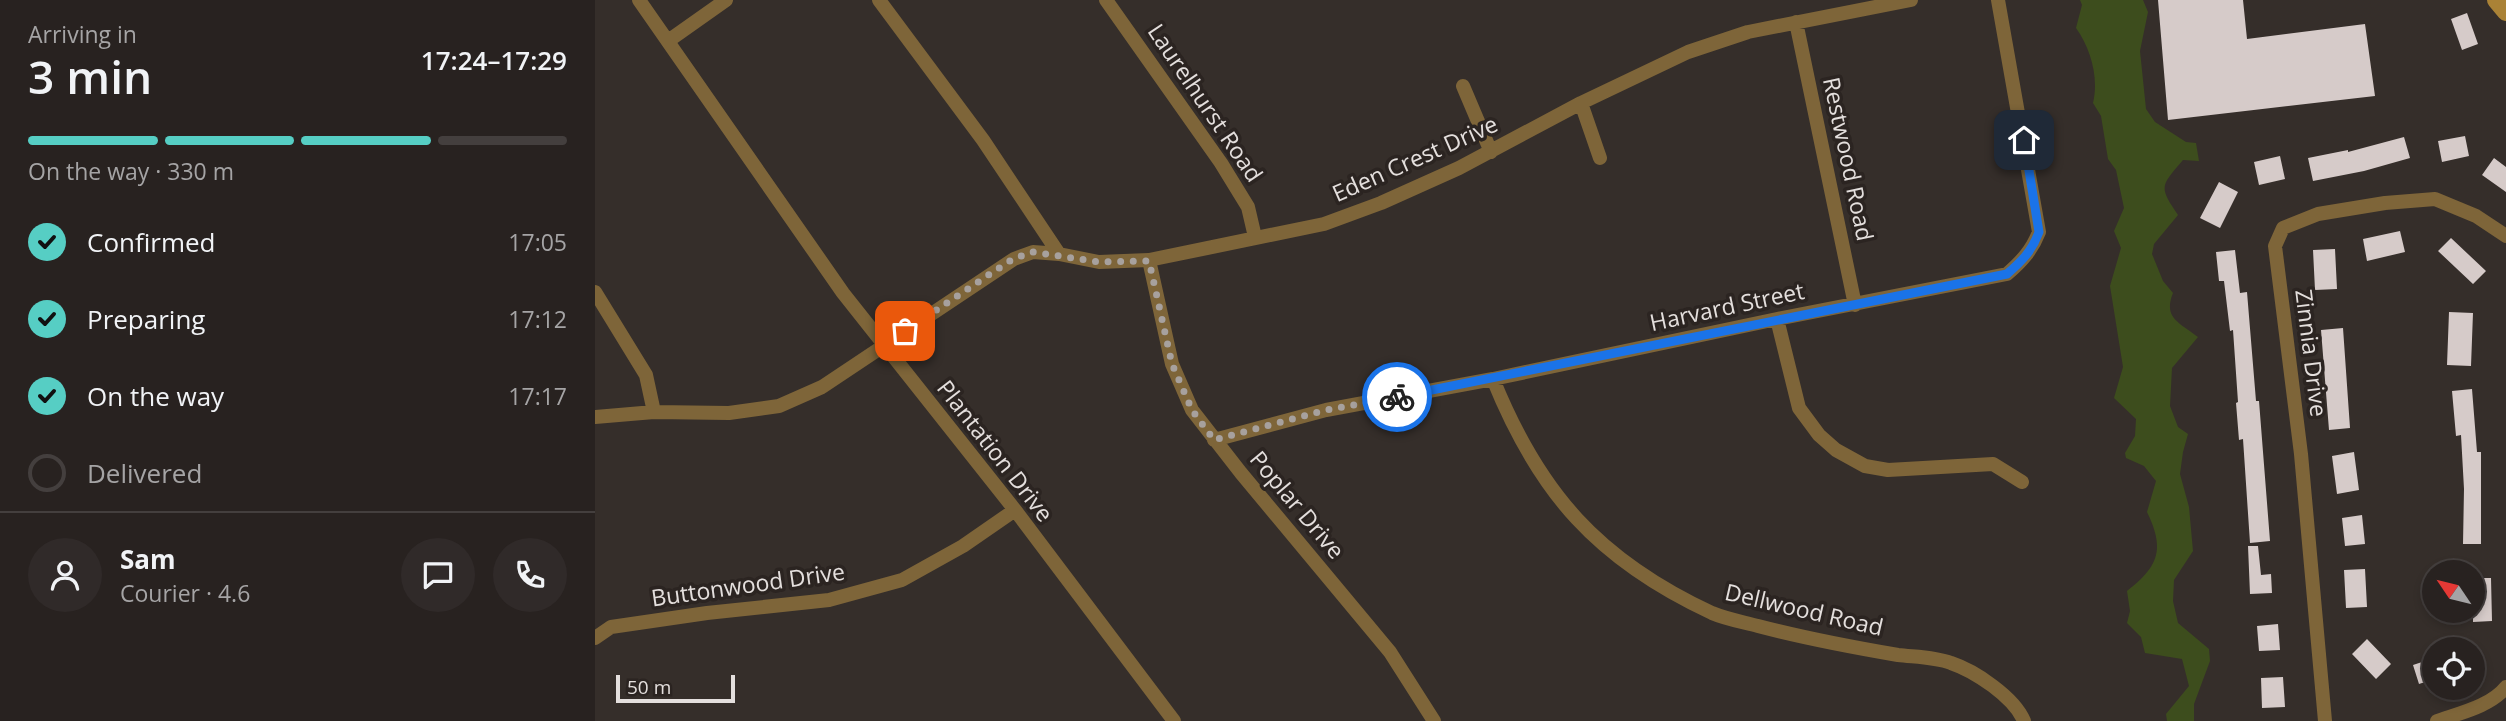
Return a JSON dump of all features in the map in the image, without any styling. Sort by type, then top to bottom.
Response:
[{"type":"main road","points":[[2496,0],[2506,12]]},
{"type":"street","name":"Plantation Drive","points":[[639,0],[883,347],[1015,510],[1174,721]]},
{"type":"street","points":[[668,41],[726,0]]},
{"type":"street","points":[[879,0],[983,140],[1059,254]]},
{"type":"street","name":"Laurelhurst Road","points":[[1106,0],[1221,163],[1248,207],[1255,237]]},
{"type":"street","name":"Eden Crest Drive","points":[[595,417],[655,412],[729,413],[779,406],[822,387],[1013,259],[1033,252],[1099,262],[1149,261],[1324,224],[1381,203],[1491,152],[1581,103],[1688,52],[1748,32],[1911,0]]},
{"type":"street","name":"Harvard Street","points":[[1214,440],[1326,410],[1493,379],[2007,274],[2023,261],[2034,247],[2039,232],[1998,0]]},
{"type":"street","name":"Restwood Road","points":[[1797,22],[1855,305]]},
{"type":"street","points":[[1463,86],[1491,152]]},
{"type":"street","points":[[1581,103],[1600,158]]},
{"type":"street","name":"Zinnia Drive","points":[[2325,721],[2301,454],[2275,246],[2283,229],[2318,214],[2385,203],[2435,199],[2476,216],[2506,236]]},
{"type":"street","name":"Poplar Drive","points":[[1149,261],[1172,364],[1192,410],[1390,652],[1434,721]]},
{"type":"street","points":[[595,292],[646,375],[655,412]]},
{"type":"street","points":[[1777,319],[1799,408],[1819,435],[1836,450],[1865,466],[1888,470],[1993,464],[2022,482]]},
{"type":"street","name":"Dellwood Road","points":[[1493,379],[1510,419],[1540,474],[1570,513],[1612,553],[1655,582],[1714,614],[1803,638],[1951,663],[1993,685],[2021,713],[2024,721]]},
{"type":"street","name":"Buttonwood Drive","points":[[595,638],[611,626],[829,600],[902,580],[963,546],[1015,510]]},
{"type":"street","points":[[2437,721],[2473,708],[2500,694],[2506,687]]},
{"type":"green space","points":[[2080,0],[2143,0],[2148,12],[2140,51],[2146,109],[2155,122],[2186,142],[2196,143],[2199,161],[2183,160],[2166,181],[2167,198],[2178,215],[2154,244],[2152,254],[2163,281],[2173,293],[2170,301],[2172,314],[2179,323],[2198,337],[2172,368],[2170,406],[2178,427],[2188,434],[2180,474],[2189,507],[2193,551],[2174,580],[2173,601],[2178,623],[2209,649],[2210,661],[2194,704],[2194,721],[2167,721],[2166,714],[2189,686],[2182,659],[2145,653],[2141,637],[2127,623],[2130,611],[2127,591],[2146,573],[2156,556],[2156,536],[2147,512],[2156,481],[2144,466],[2126,458],[2125,453],[2135,436],[2136,419],[2114,398],[2123,367],[2110,286],[2121,248],[2114,231],[2124,208],[2116,170],[2108,159],[2101,116],[2093,103],[2095,84],[2092,64],[2086,45],[2076,28],[2082,5]]},
{"type":"building","points":[[2158,0],[2243,0],[2247,39],[2365,24],[2375,96],[2168,120]]},
{"type":"building","points":[[2467,13],[2478,44],[2462,50],[2451,19]]},
{"type":"building","points":[[2465,136],[2469,156],[2442,162],[2438,141]]},
{"type":"building","points":[[2404,137],[2410,158],[2313,181],[2308,158],[2348,152]]},
{"type":"building","points":[[2280,156],[2285,179],[2259,185],[2254,162]]},
{"type":"building","points":[[2494,158],[2506,167],[2506,192],[2482,175]]},
{"type":"building","points":[[2219,182],[2238,192],[2220,228],[2200,218]]},
{"type":"building","points":[[2400,231],[2405,252],[2367,261],[2363,239]]},
{"type":"building","points":[[2451,238],[2486,271],[2473,284],[2438,251]]},
{"type":"building","points":[[2335,249],[2337,289],[2315,290],[2313,250]]},
{"type":"building","points":[[2235,250],[2240,293],[2247,292],[2270,541],[2250,543],[2243,439],[2239,440],[2236,403],[2233,330],[2230,331],[2224,281],[2219,281],[2216,252]]},
{"type":"building","points":[[2449,312],[2473,313],[2471,366],[2447,365]]},
{"type":"building","points":[[2343,328],[2350,428],[2329,430],[2321,330]]},
{"type":"building","points":[[2472,389],[2477,452],[2481,452],[2481,544],[2463,544],[2461,435],[2456,436],[2452,391]]},
{"type":"building","points":[[2354,452],[2359,490],[2337,494],[2332,456]]},
{"type":"building","points":[[2362,515],[2365,544],[2345,546],[2342,518]]},
{"type":"building","points":[[2248,546],[2258,546],[2261,575],[2271,574],[2272,593],[2250,594]]},
{"type":"building","points":[[2365,569],[2367,607],[2346,608],[2344,570]]},
{"type":"building","points":[[2485,578],[2491,578],[2492,621],[2485,621]]},
{"type":"building","points":[[2278,624],[2280,650],[2259,651],[2257,626]]},
{"type":"building","points":[[2367,639],[2391,664],[2376,679],[2352,654]]},
{"type":"building","points":[[2422,662],[2422,683],[2419,684],[2413,665]]},
{"type":"building","points":[[2283,677],[2285,707],[2262,708],[2261,678]]},
{"type":"way so far","points":[[905,331],[1013,259],[1033,252],[1099,262],[1149,261],[1172,364],[1192,410],[1214,440],[1326,410],[1397,397]]},
{"type":"route","points":[[1397,397],[2007,274],[2023,261],[2034,247],[2039,232],[2024,140]]}]
